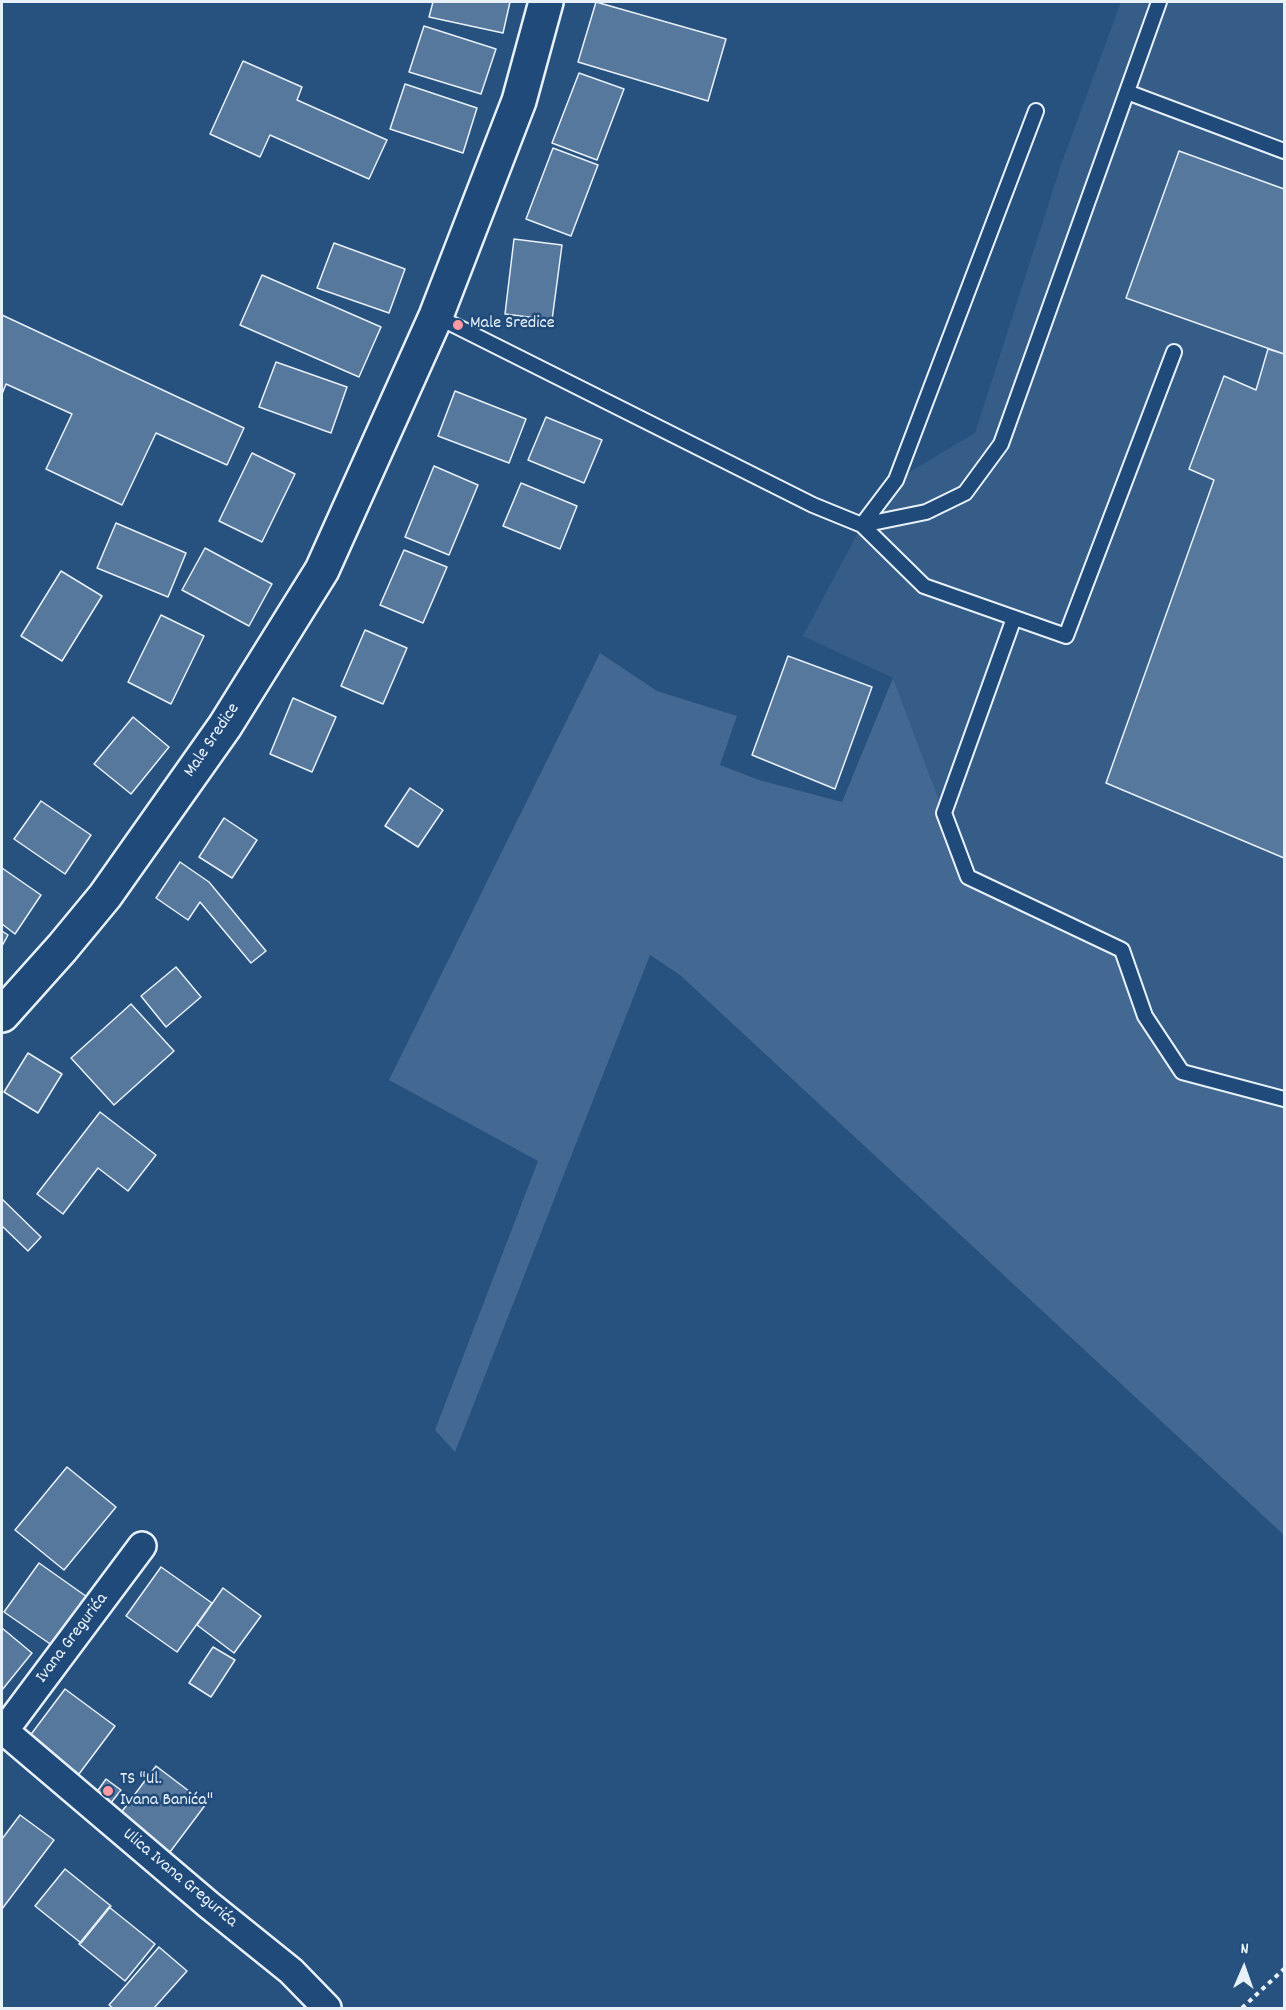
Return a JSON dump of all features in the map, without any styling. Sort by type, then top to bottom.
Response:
[{"type":"street","name":"Male Sredice","points":[[2,1015],[105,896],[225,726],[322,570],[436,316],[519,101],[546,2]]},
{"type":"street","name":"Ivana Gregurića","points":[[3,1730],[142,1546]]},
{"type":"street","name":"Ulica Ivana Gregurića","points":[[3,1730],[209,1905],[291,1971],[327,2008]]},
{"type":"lane","points":[[862,525],[926,512],[965,493],[1001,444],[1160,2]]},
{"type":"lane","points":[[1127,92],[1284,151]]},
{"type":"lane","points":[[862,525],[896,480],[1036,111]]},
{"type":"lane","points":[[436,316],[813,505],[862,525],[924,586],[1066,636],[1174,352]]},
{"type":"lane","points":[[1014,618],[944,813],[968,878],[1122,950],[1145,1016],[1182,1072],[1284,1099]]},
{"type":"path","points":[[1242,2008],[1284,1969]]},
{"type":"shaded area","points":[[1121,2],[1284,2],[1284,1099],[1182,1072],[968,877],[893,678],[803,636],[862,525],[896,480],[975,433],[1062,162]]},
{"type":"shaded area","points":[[600,653],[657,691],[737,716],[720,765],[759,780],[842,802],[893,678],[968,877],[1122,950],[1145,1016],[1182,1072],[1284,1099],[1284,1535],[680,975],[650,955],[455,1452],[435,1430],[538,1161],[389,1080]]},
{"type":"building","points":[[433,2],[510,2],[503,33],[429,17]]},
{"type":"building","points":[[596,2],[726,39],[708,101],[578,62]]},
{"type":"building","points":[[424,26],[496,49],[481,94],[409,72]]},
{"type":"building","points":[[243,61],[302,87],[297,100],[387,140],[369,179],[270,135],[260,157],[210,134]]},
{"type":"building","points":[[579,73],[624,89],[597,160],[552,143]]},
{"type":"building","points":[[405,84],[477,108],[463,153],[390,129]]},
{"type":"building","points":[[553,148],[598,165],[571,236],[526,219]]},
{"type":"building","points":[[1179,151],[1284,189],[1284,354],[1126,298]]},
{"type":"building","points":[[514,239],[562,245],[552,320],[505,314]]},
{"type":"building","points":[[334,243],[405,269],[389,313],[317,288]]},
{"type":"building","points":[[262,275],[381,327],[359,377],[240,325]]},
{"type":"building","points":[[2,315],[244,428],[227,465],[156,433],[122,505],[46,469],[72,414],[6,384],[2,394]]},
{"type":"building","points":[[1268,349],[1284,354],[1284,858],[1106,783],[1214,480],[1189,469],[1224,376],[1256,390]]},
{"type":"building","points":[[276,362],[347,387],[331,433],[259,407]]},
{"type":"building","points":[[455,391],[526,419],[509,463],[438,436]]},
{"type":"building","points":[[546,417],[602,440],[584,483],[528,460]]},
{"type":"building","points":[[252,453],[295,474],[262,542],[219,521]]},
{"type":"building","points":[[434,466],[478,485],[449,555],[405,537]]},
{"type":"building","points":[[521,483],[577,506],[560,549],[503,526]]},
{"type":"building","points":[[116,523],[186,553],[168,597],[97,568]]},
{"type":"building","points":[[205,548],[272,584],[249,626],[182,590]]},
{"type":"building","points":[[404,550],[447,567],[423,623],[380,605]]},
{"type":"building","points":[[61,571],[102,596],[62,661],[21,636]]},
{"type":"building","points":[[161,615],[204,636],[171,704],[128,682]]},
{"type":"building","points":[[365,630],[407,648],[383,704],[341,686]]},
{"type":"building","points":[[788,656],[872,687],[835,789],[752,755]]},
{"type":"building","points":[[293,698],[336,717],[312,772],[270,754]]},
{"type":"building","points":[[133,717],[169,747],[131,794],[94,764]]},
{"type":"building","points":[[410,788],[443,810],[418,847],[385,826]]},
{"type":"building","points":[[41,801],[91,835],[65,874],[14,839]]},
{"type":"building","points":[[224,818],[257,840],[232,878],[199,857]]},
{"type":"building","points":[[180,862],[209,882],[266,951],[251,963],[200,902],[188,920],[156,898]]},
{"type":"building","points":[[2,868],[41,895],[15,934],[2,924]]},
{"type":"building","points":[[2,931],[8,935],[2,946]]},
{"type":"building","points":[[176,967],[201,997],[166,1027],[141,996]]},
{"type":"building","points":[[131,1004],[174,1051],[114,1105],[71,1058]]},
{"type":"building","points":[[28,1053],[62,1074],[38,1113],[4,1092]]},
{"type":"building","points":[[100,1112],[156,1155],[128,1191],[98,1168],[63,1214],[37,1194]]},
{"type":"building","points":[[2,1199],[41,1237],[28,1251],[2,1226]]},
{"type":"building","points":[[67,1467],[116,1507],[64,1570],[15,1530]]},
{"type":"building","points":[[39,1563],[90,1599],[56,1648],[4,1612]]},
{"type":"building","points":[[161,1567],[212,1603],[177,1652],[126,1616]]},
{"type":"building","points":[[223,1588],[261,1616],[234,1653],[197,1625]]},
{"type":"building","points":[[2,1628],[32,1653],[2,1690]]},
{"type":"building","points":[[213,1647],[235,1660],[211,1697],[189,1683]]},
{"type":"building","points":[[65,1689],[115,1726],[79,1774],[29,1737]]},
{"type":"building","points":[[156,1766],[206,1804],[170,1852],[120,1814]]},
{"type":"building","name":"TS \"Ul. Ivana Banića\"","points":[[106,1779],[121,1790],[110,1804],[96,1793]]},
{"type":"building","points":[[20,1815],[54,1840],[2,1909],[2,1839]]},
{"type":"building","points":[[65,1869],[111,1906],[81,1943],[35,1906]]},
{"type":"building","points":[[109,1907],[155,1944],[125,1981],[79,1944]]},
{"type":"building","points":[[159,1947],[187,1971],[154,2008],[113,2008],[109,2005]]},
{"type":"place","name":"Male Sredice","points":[[458,325]]},
{"type":"place","name":"TS \"Ul. Ivana Banića\"","points":[[108,1791]]}]
